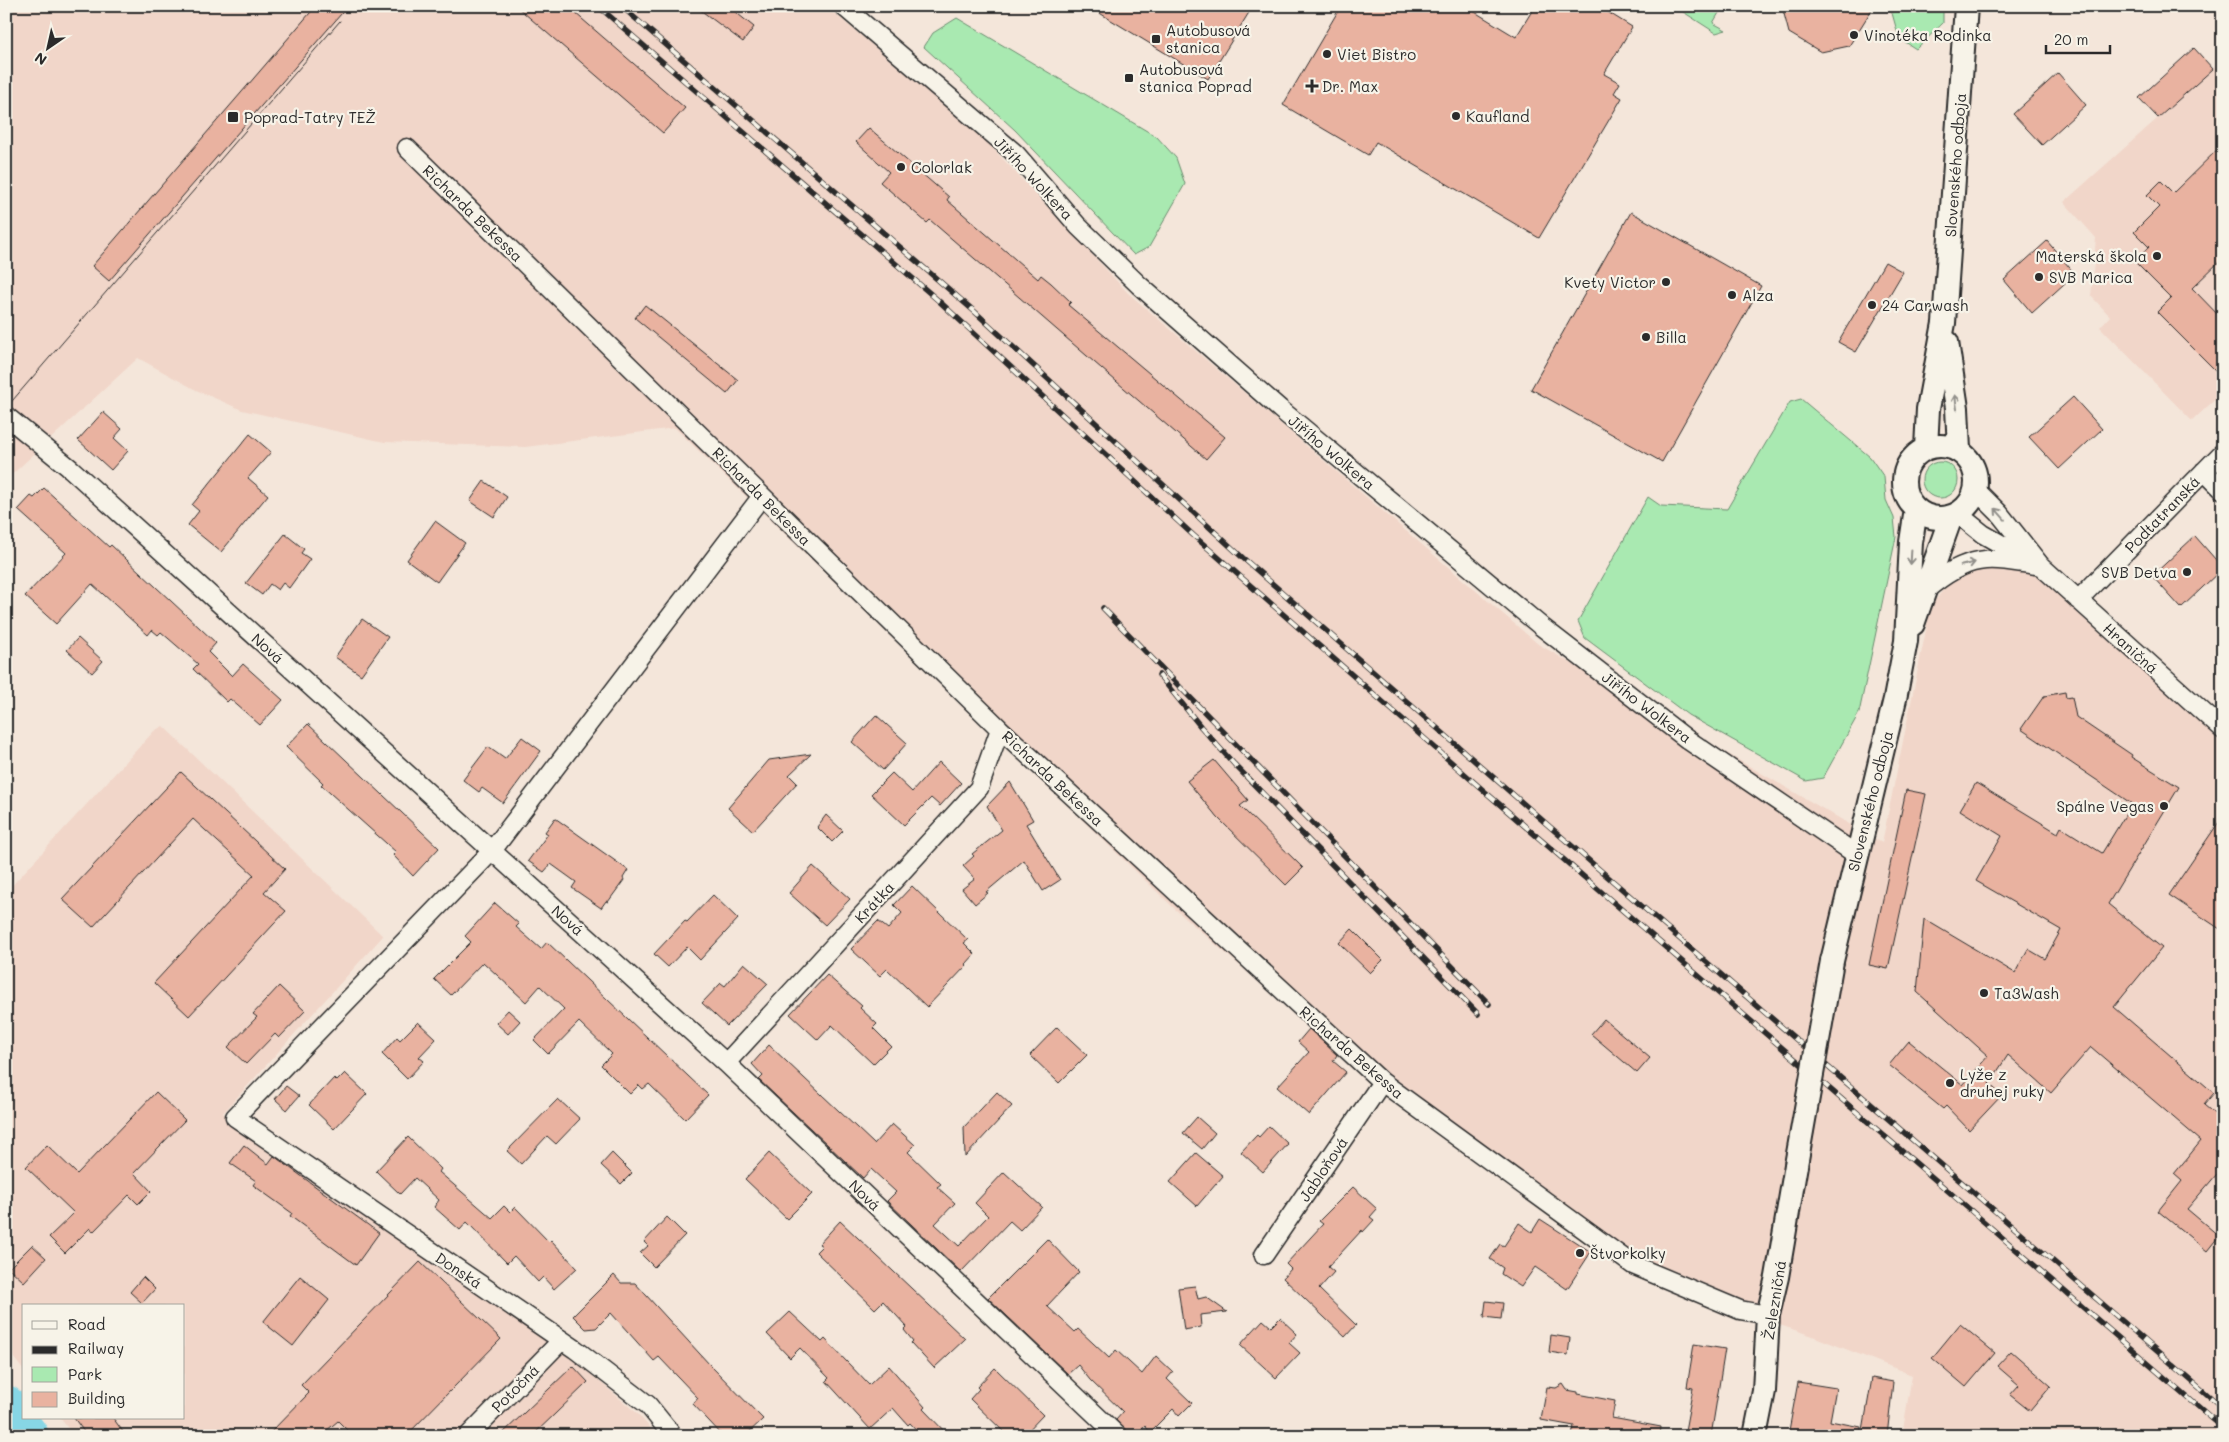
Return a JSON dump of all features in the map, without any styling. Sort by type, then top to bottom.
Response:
[{"type":"street","name":"Jiřího Wolkera","points":[[844,6],[1016,154],[1078,226],[1119,265],[1280,408],[1542,627],[1688,740],[1857,855]]},
{"type":"street","name":"Slovenského odboja","points":[[1926,448],[1928,409],[1944,324],[1966,6]]},
{"type":"street","name":"Richarda Bekessa","points":[[406,148],[1000,729],[1382,1082],[1633,1266],[1740,1310],[1768,1315]]},
{"type":"street","name":"Slovenského odboja","points":[[1944,324],[1957,408],[1959,450]]},
{"type":"street","name":"Nová","points":[[6,416],[71,469],[726,1062],[1118,1436]]},
{"type":"street","points":[[1948,446],[1959,450],[1974,467],[1977,478],[1976,490],[1972,500],[1954,515],[1932,517],[1916,509],[1906,495],[1904,479],[1906,468],[1912,459],[1926,448],[1948,446]]},
{"type":"street","name":"Podtatranská","points":[[2078,600],[2223,452]]},
{"type":"street","name":"Podtatranská","points":[[2204,471],[2223,490]]},
{"type":"street","name":"Hraničná","points":[[1976,490],[1999,513],[2041,566],[2223,730]]},
{"type":"street","points":[[492,852],[762,496]]},
{"type":"street","name":"Slovenského odboja","points":[[1796,1165],[1832,961],[1895,699],[1906,641],[1911,542],[1916,509]]},
{"type":"street","name":"Slovenského odboja","points":[[1906,641],[1954,515]]},
{"type":"street","name":"Hraničná","points":[[1954,515],[1983,534],[2041,566]]},
{"type":"street","points":[[1927,588],[1946,572],[1968,562],[2001,559],[2041,566]]},
{"type":"street","name":"Krátka","points":[[726,1062],[979,788],[1000,729]]},
{"type":"street","name":"Donská","points":[[492,852],[235,1117],[562,1340],[648,1405],[673,1436]]},
{"type":"street","name":"Jabloňová","points":[[1264,1255],[1382,1082]]},
{"type":"street","name":"Železničná","points":[[1756,1436],[1764,1391],[1768,1315],[1777,1277],[1796,1165]]},
{"type":"street","name":"Potočná","points":[[468,1436],[562,1340]]},
{"type":"shaded area","points":[[6,6],[826,6],[987,142],[1128,293],[1538,644],[1882,843],[1931,606],[1952,578],[1988,567],[2064,575],[2223,718],[2223,1436],[1902,1436],[1912,1375],[1810,1335],[1651,1283],[1401,1106],[1176,910],[675,428],[525,447],[384,442],[242,410],[196,390],[138,358],[6,480]]},
{"type":"shaded area","points":[[2223,60],[2223,392],[2192,421],[2100,327],[2110,316],[2091,296],[2096,238],[2064,202]]},
{"type":"shaded area","points":[[163,726],[383,936],[223,1113],[574,1360],[638,1414],[657,1436],[74,1436],[62,1420],[185,1420],[185,1304],[22,1304],[22,1368],[6,1348],[6,892],[154,731]]},
{"type":"green space","points":[[1674,6],[1723,6],[1713,23],[1726,30],[1716,33]]},
{"type":"green space","points":[[1890,6],[1943,6],[1943,23],[1916,49],[1899,38]]},
{"type":"green space","points":[[957,18],[1157,137],[1176,158],[1185,184],[1149,247],[1134,255],[1015,130],[924,47],[933,33]]},
{"type":"green space","points":[[1801,399],[1870,457],[1884,477],[1886,500],[1894,518],[1896,537],[1859,713],[1823,778],[1806,781],[1688,715],[1585,638],[1578,621],[1648,497],[1661,506],[1727,509],[1790,402]]},
{"type":"green space","points":[[1940,462],[1953,467],[1958,480],[1953,493],[1940,498],[1927,493],[1922,480],[1927,467]]},
{"type":"building","points":[[316,6],[348,6],[109,281],[92,266]]},
{"type":"building","points":[[516,6],[567,6],[685,108],[663,133]]},
{"type":"building","points":[[695,6],[728,6],[754,27],[743,42]]},
{"type":"building","points":[[1088,6],[1253,6],[1208,79]]},
{"type":"building","name":"Kaufland","points":[[1341,6],[1465,6],[1516,37],[1535,6],[1598,6],[1632,27],[1604,74],[1620,83],[1614,93],[1622,98],[1539,238],[1376,142],[1368,155],[1283,105]]},
{"type":"building","points":[[1782,6],[1874,6],[1849,46],[1821,52],[1789,33]]},
{"type":"building","points":[[2194,48],[2213,69],[2158,118],[2139,98]]},
{"type":"building","points":[[2058,73],[2086,105],[2042,145],[2013,114]]},
{"type":"building","points":[[869,128],[949,197],[947,200],[1038,279],[1041,275],[1051,283],[1071,302],[1068,305],[1225,437],[1206,459],[930,220],[927,223],[880,182],[889,172],[856,142]]},
{"type":"building","name":"Materská škola","points":[[2223,144],[2223,258],[2192,288],[2223,320],[2223,378],[2157,312],[2171,298],[2134,261],[2149,247],[2134,232],[2159,207],[2147,195],[2161,181],[2173,193]]},
{"type":"building","name":"Billa","points":[[1631,212],[1761,286],[1662,462],[1531,389]]},
{"type":"building","name":"SVB Marica","points":[[2047,241],[2075,274],[2032,313],[2004,280]]},
{"type":"building","name":"24 Carwash","points":[[1885,262],[1903,272],[1856,352],[1838,342]]},
{"type":"building","points":[[645,305],[738,380],[727,394],[635,318]]},
{"type":"building","points":[[2073,397],[2102,429],[2059,469],[2029,437]]},
{"type":"building","points":[[103,412],[122,429],[114,438],[128,451],[111,470],[78,440]]},
{"type":"building","points":[[250,434],[271,452],[248,478],[268,495],[221,552],[188,525],[199,511],[192,505]]},
{"type":"building","points":[[484,481],[507,497],[494,517],[470,501]]},
{"type":"building","points":[[44,488],[109,547],[111,545],[216,643],[208,652],[232,676],[243,664],[283,700],[260,725],[230,699],[227,702],[193,669],[198,664],[161,632],[158,635],[152,630],[148,635],[92,584],[56,624],[25,596],[66,553],[18,510],[31,496],[34,498]]},
{"type":"building","points":[[435,521],[465,543],[437,582],[407,560]]},
{"type":"building","points":[[285,534],[304,549],[301,553],[310,559],[289,588],[283,583],[278,590],[270,584],[262,595],[246,583]]},
{"type":"building","name":"SVB Detva","points":[[2195,536],[2223,568],[2181,608],[2152,576]]},
{"type":"building","points":[[362,619],[388,637],[361,675],[335,657]]},
{"type":"building","points":[[78,638],[103,661],[92,673],[67,650]]},
{"type":"building","points":[[2065,692],[2066,698],[2072,697],[2076,717],[2132,755],[2131,757],[2179,787],[2108,904],[2162,948],[2114,1007],[2214,1093],[2204,1105],[2223,1121],[2223,1167],[2187,1209],[2219,1236],[2207,1251],[2158,1211],[2182,1181],[2174,1174],[2201,1141],[2091,1047],[2051,1093],[2008,1055],[1989,1084],[2002,1095],[1969,1130],[1946,1106],[1943,1109],[1889,1065],[1909,1041],[1963,1085],[1988,1056],[1917,992],[1924,919],[2015,973],[2028,949],[2045,959],[2061,930],[1976,881],[2002,836],[1960,810],[1976,783],[2058,833],[2061,827],[2102,853],[2132,804],[2021,729],[2044,696]]},
{"type":"building","points":[[876,715],[907,743],[883,770],[852,742]]},
{"type":"building","points":[[308,724],[439,848],[413,876],[393,855],[396,852],[321,785],[323,783],[286,747]]},
{"type":"building","points":[[522,737],[541,751],[503,803],[482,788],[479,792],[463,780],[488,747],[505,759]]},
{"type":"building","points":[[811,754],[789,775],[797,783],[753,831],[728,808],[769,760]]},
{"type":"building","points":[[1214,760],[1248,800],[1240,806],[1303,868],[1286,885],[1218,818],[1187,781]]},
{"type":"building","points":[[939,762],[961,783],[940,806],[931,798],[904,825],[871,794],[892,773],[912,792]]},
{"type":"building","points":[[181,772],[285,869],[264,892],[286,911],[189,1016],[154,983],[254,875],[193,819],[93,927],[62,899]]},
{"type":"building","points":[[1010,782],[1033,820],[1026,824],[1060,880],[1043,891],[1024,860],[986,892],[988,893],[975,904],[962,889],[975,879],[963,866],[974,856],[972,854],[1002,830],[987,806]]},
{"type":"building","points":[[1906,790],[1926,794],[1888,969],[1869,965]]},
{"type":"building","points":[[826,815],[843,831],[832,842],[817,827]]},
{"type":"building","points":[[2223,816],[2223,931],[2169,895]]},
{"type":"building","points":[[555,818],[628,870],[623,878],[624,880],[608,902],[606,901],[601,908],[572,888],[576,882],[551,864],[544,872],[528,861],[548,834],[545,832]]},
{"type":"building","points":[[813,866],[850,899],[825,925],[789,893]]},
{"type":"building","points":[[912,886],[968,940],[964,943],[975,954],[927,1007],[887,969],[880,976],[851,949],[878,921],[888,929],[902,913],[894,905]]},
{"type":"building","points":[[713,895],[738,919],[700,960],[687,947],[668,967],[654,954]]},
{"type":"building","points":[[495,903],[519,924],[516,927],[541,949],[547,942],[708,1095],[685,1119],[649,1084],[643,1089],[639,1085],[630,1094],[601,1065],[612,1054],[579,1022],[548,1054],[534,1040],[564,1009],[540,986],[526,1002],[483,962],[451,995],[434,979],[471,942],[465,936]]},
{"type":"building","points":[[1352,929],[1383,960],[1370,973],[1339,943]]},
{"type":"building","points":[[744,963],[768,984],[727,1026],[702,1003],[721,983],[725,986]]},
{"type":"building","points":[[827,975],[862,1006],[860,1008],[877,1024],[873,1028],[891,1046],[873,1064],[832,1025],[818,1040],[790,1014]]},
{"type":"building","points":[[279,986],[305,1011],[279,1038],[275,1034],[246,1064],[228,1047],[257,1017],[253,1014]]},
{"type":"building","points":[[508,1010],[520,1021],[508,1034],[496,1023]]},
{"type":"building","points":[[1604,1019],[1650,1058],[1637,1073],[1591,1034]]},
{"type":"building","points":[[418,1022],[436,1039],[419,1057],[424,1061],[407,1079],[382,1054],[397,1037],[400,1040]]},
{"type":"building","points":[[1057,1027],[1087,1055],[1059,1083],[1030,1055]]},
{"type":"building","points":[[1309,1029],[1337,1055],[1333,1061],[1346,1072],[1309,1115],[1277,1087],[1309,1052],[1298,1042]]},
{"type":"building","points":[[769,1045],[874,1144],[892,1124],[915,1145],[908,1152],[941,1184],[937,1187],[955,1203],[935,1224],[959,1246],[988,1216],[975,1203],[1004,1172],[1042,1207],[1020,1230],[1010,1221],[961,1272],[887,1201],[896,1192],[871,1169],[863,1178],[759,1080],[763,1076],[752,1064]]},
{"type":"building","points":[[345,1073],[367,1094],[334,1129],[309,1105],[334,1078],[337,1081]]},
{"type":"building","points":[[286,1086],[299,1096],[287,1110],[275,1099]]},
{"type":"building","points":[[156,1092],[185,1120],[134,1173],[151,1191],[138,1204],[129,1195],[93,1232],[90,1228],[65,1253],[49,1237],[74,1213],[26,1167],[47,1145],[77,1174]]},
{"type":"building","points":[[997,1092],[1012,1106],[965,1157],[964,1127]]},
{"type":"building","points":[[558,1099],[580,1119],[556,1144],[547,1136],[521,1164],[507,1151]]},
{"type":"building","points":[[1197,1117],[1215,1133],[1202,1149],[1183,1133]]},
{"type":"building","points":[[1269,1126],[1288,1144],[1263,1172],[1241,1152],[1257,1135],[1259,1137]]},
{"type":"building","points":[[408,1137],[441,1169],[439,1172],[492,1218],[504,1206],[510,1212],[515,1207],[549,1242],[551,1240],[577,1268],[554,1289],[543,1277],[538,1282],[514,1256],[507,1263],[467,1222],[460,1230],[434,1207],[439,1200],[415,1178],[400,1194],[376,1171]]},
{"type":"building","points":[[244,1145],[268,1164],[274,1156],[379,1233],[356,1265],[290,1216],[292,1213],[253,1185],[256,1181],[230,1163]]},
{"type":"building","points":[[612,1153],[632,1173],[621,1184],[601,1165]]},
{"type":"building","points":[[769,1153],[812,1194],[787,1219],[745,1179]]},
{"type":"building","points":[[1196,1153],[1223,1176],[1197,1206],[1170,1182]]},
{"type":"building","points":[[1353,1187],[1377,1209],[1370,1217],[1374,1220],[1363,1232],[1362,1230],[1328,1267],[1334,1272],[1319,1289],[1356,1325],[1345,1337],[1283,1278],[1291,1269],[1286,1264],[1323,1224],[1319,1221]]},
{"type":"building","points":[[667,1217],[685,1235],[654,1267],[640,1253],[648,1246],[644,1242]]},
{"type":"building","points":[[1540,1219],[1591,1252],[1567,1289],[1535,1267],[1521,1287],[1501,1274],[1503,1268],[1490,1259],[1500,1244],[1504,1246],[1519,1223],[1532,1232]]},
{"type":"building","points":[[840,1221],[965,1339],[934,1368],[911,1343],[913,1341],[904,1330],[907,1327],[883,1301],[875,1309],[816,1252],[822,1246],[819,1244]]},
{"type":"building","points":[[1047,1239],[1079,1272],[1047,1306],[1075,1332],[1078,1329],[1109,1358],[1116,1350],[1142,1374],[1156,1356],[1173,1372],[1167,1379],[1192,1403],[1179,1416],[1173,1409],[1150,1432],[1145,1426],[1136,1436],[1130,1436],[1116,1420],[1123,1412],[1090,1380],[1078,1365],[1068,1374],[988,1298]]},
{"type":"building","points":[[32,1245],[46,1258],[24,1282],[9,1268]]},
{"type":"building","points":[[420,1262],[501,1339],[406,1436],[353,1436],[338,1421],[320,1436],[267,1436],[309,1393],[301,1385]]},
{"type":"building","points":[[614,1275],[621,1283],[635,1283],[710,1365],[763,1419],[745,1436],[723,1436],[693,1404],[698,1398],[659,1357],[654,1361],[611,1313],[596,1328],[586,1329],[573,1316]]},
{"type":"building","points":[[300,1276],[329,1300],[293,1346],[263,1322]]},
{"type":"building","points":[[143,1277],[155,1289],[142,1303],[130,1292]]},
{"type":"building","points":[[1195,1286],[1198,1299],[1206,1297],[1227,1312],[1200,1315],[1201,1327],[1184,1330],[1178,1288]]},
{"type":"building","points":[[1486,1301],[1503,1303],[1501,1319],[1484,1317]]},
{"type":"building","points":[[790,1312],[822,1342],[825,1339],[869,1385],[889,1366],[925,1407],[923,1409],[949,1436],[922,1436],[910,1423],[908,1425],[893,1408],[870,1429],[826,1381],[829,1378],[800,1348],[790,1358],[767,1334]]},
{"type":"building","points":[[1280,1318],[1297,1334],[1289,1343],[1300,1353],[1276,1378],[1240,1345],[1263,1320],[1271,1327]]},
{"type":"building","points":[[1960,1324],[1995,1353],[1966,1387],[1932,1358]]},
{"type":"building","points":[[1551,1335],[1570,1338],[1568,1355],[1549,1352]]},
{"type":"building","points":[[1694,1344],[1725,1349],[1711,1436],[1684,1436],[1693,1388],[1687,1387]]},
{"type":"building","points":[[2011,1351],[2051,1386],[2030,1411],[2010,1395],[2019,1385],[1997,1366]]},
{"type":"building","points":[[573,1366],[588,1382],[556,1413],[532,1436],[500,1436]]},
{"type":"building","points":[[995,1368],[1043,1415],[1023,1436],[1008,1436],[970,1399],[979,1389],[977,1387]]},
{"type":"building","points":[[1872,1378],[1893,1382],[1887,1436],[1862,1436]]},
{"type":"building","points":[[1798,1382],[1836,1388],[1830,1421],[1861,1427],[1860,1436],[1788,1436]]},
{"type":"building","points":[[1563,1384],[1567,1390],[1578,1392],[1578,1394],[1615,1401],[1612,1418],[1661,1427],[1660,1436],[1572,1436],[1574,1426],[1541,1420],[1547,1387],[1556,1388]]},
{"type":"building","points":[[75,1420],[114,1420],[126,1436],[87,1436]]},
{"type":"waterway","points":[[6,1404],[30,1436]]},
{"type":"tram line","points":[[6,408],[340,21]]},
{"type":"railway","points":[[598,6],[940,302],[1193,535],[1483,790],[2223,1428]]},
{"type":"railway","points":[[621,6],[974,311],[1243,558],[1549,826],[2223,1408]]},
{"type":"railway","points":[[1103,608],[1489,1004]]},
{"type":"railway","points":[[1159,675],[1234,764],[1478,1014]]},
{"type":"place","name":"Vinotéka Rodinka","points":[[1854,35]]},
{"type":"place","name":"Autobusová stanica","points":[[1156,39]]},
{"type":"place","name":"Viet Bistro","points":[[1327,54]]},
{"type":"place","name":"Autobusová stanica Poprad","points":[[1129,78]]},
{"type":"place","name":"Dr. Max","points":[[1312,86]]},
{"type":"place","name":"Kaufland","points":[[1456,116]]},
{"type":"place","name":"Poprad-Tatry TEŽ","points":[[233,117]]},
{"type":"place","name":"Colorlak","points":[[901,167]]},
{"type":"place","name":"Materská škola","points":[[2157,256]]},
{"type":"place","name":"SVB Marica","points":[[2039,277]]},
{"type":"place","name":"Kvety Victor","points":[[1666,282]]},
{"type":"place","name":"Alza","points":[[1732,295]]},
{"type":"place","name":"24 Carwash","points":[[1872,305]]},
{"type":"place","name":"Billa","points":[[1646,337]]},
{"type":"place","name":"SVB Detva","points":[[2187,572]]},
{"type":"place","name":"Spálne Vegas","points":[[2164,806]]},
{"type":"place","name":"Ta3Wash","points":[[1984,993]]},
{"type":"place","name":"Lyže z druhej ruky","points":[[1950,1083]]},
{"type":"place","name":"Štvorkolky","points":[[1580,1253]]}]
